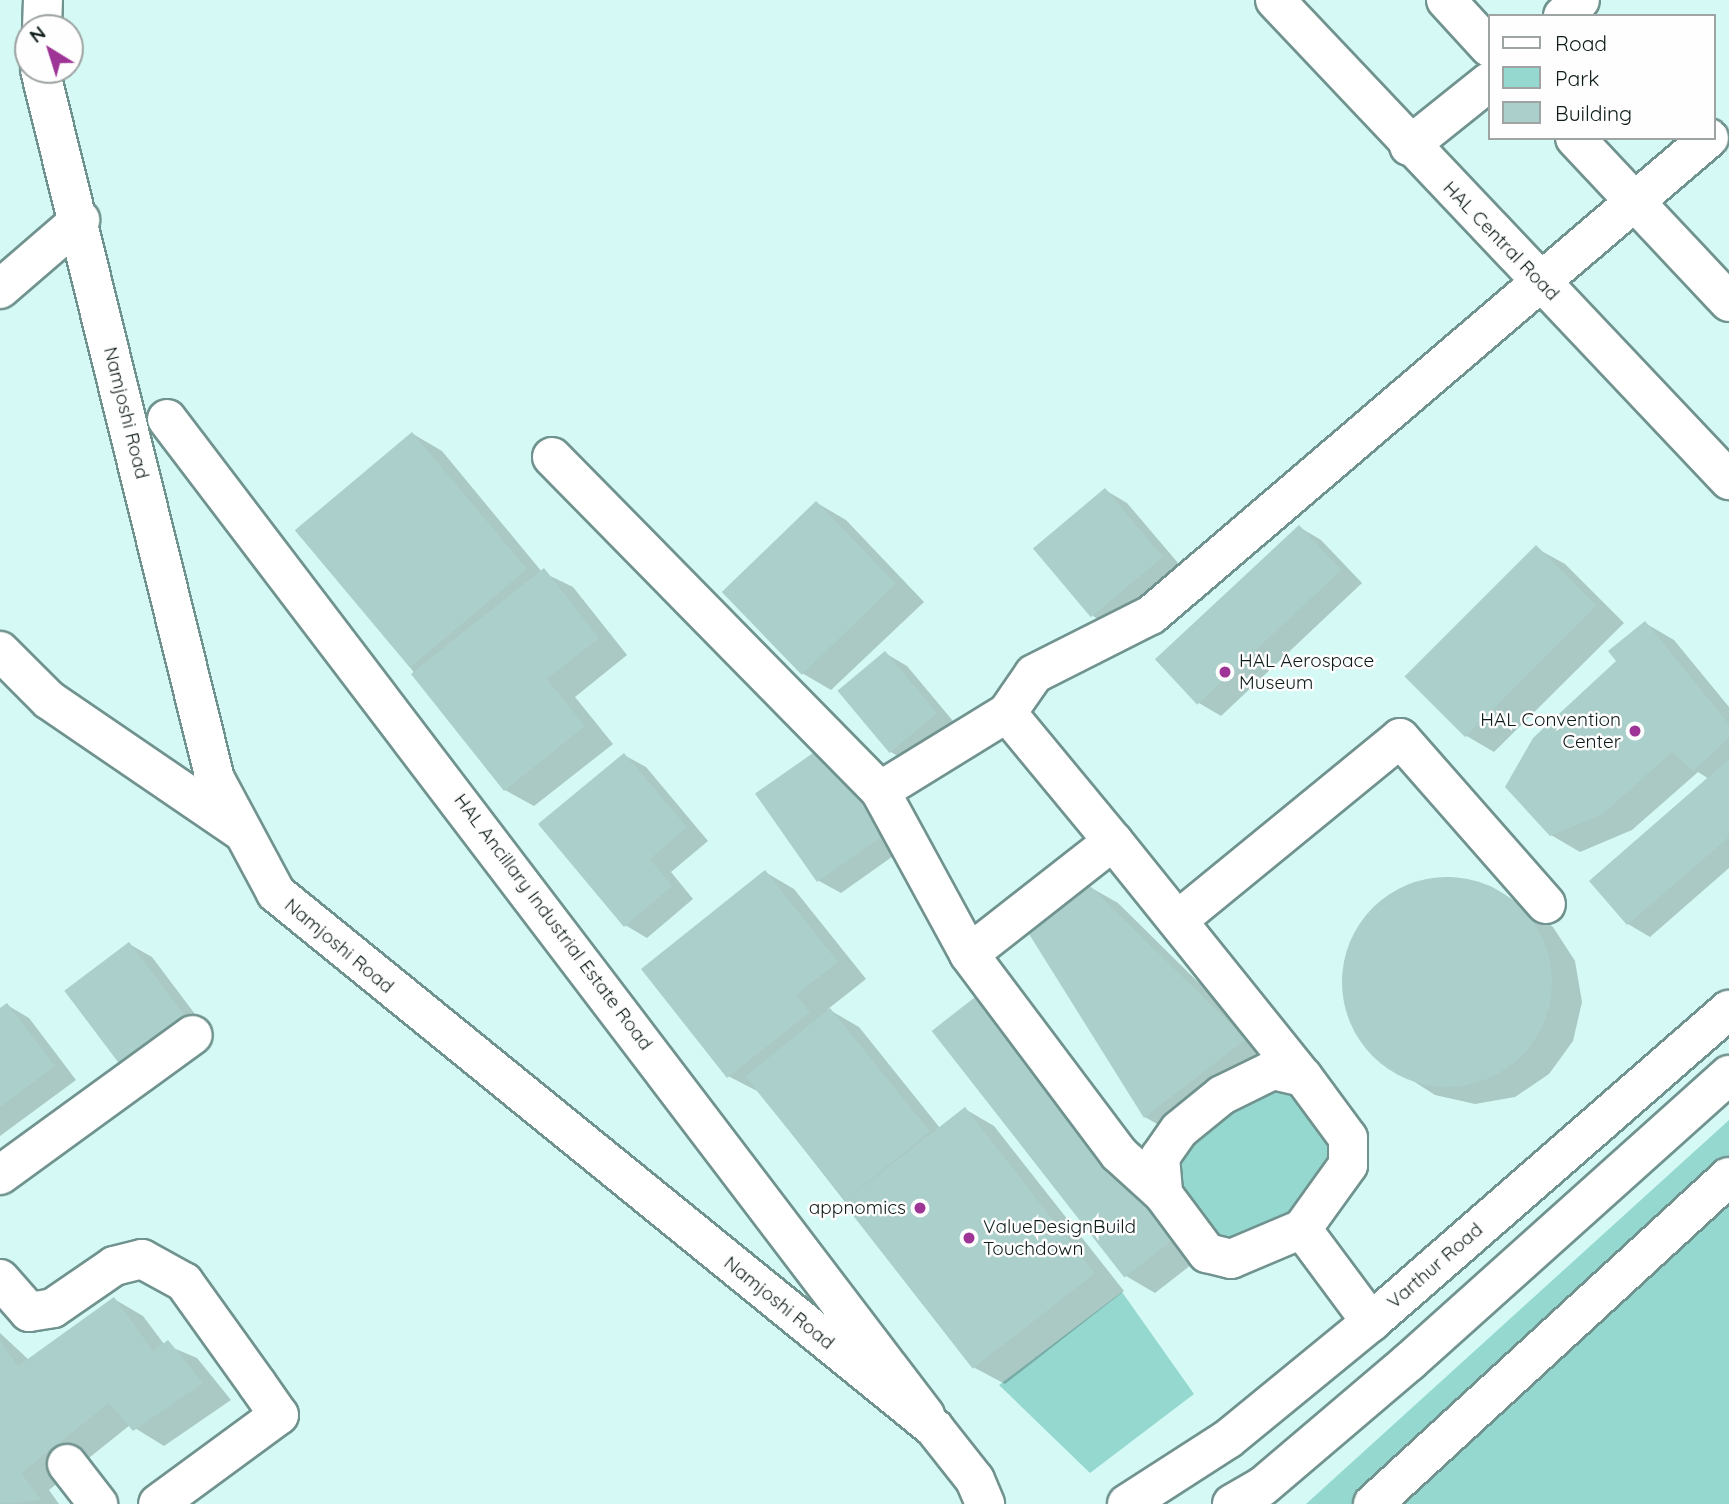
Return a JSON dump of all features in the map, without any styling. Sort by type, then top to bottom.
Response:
[{"type":"street","name":"HAL Central Road","points":[[1275,0],[1409,146],[1729,480]]},
{"type":"street","points":[[1446,0],[1488,46]]},
{"type":"street","points":[[1565,14],[1580,0]]},
{"type":"street","points":[[1409,146],[1488,83]]},
{"type":"street","name":"Namjoshi Road","points":[[44,84],[80,220],[215,779],[276,893],[934,1428],[975,1480],[985,1504]]},
{"type":"street","points":[[1715,132],[1729,119]]},
{"type":"street","points":[[1577,140],[1729,302]]},
{"type":"street","points":[[880,791],[1007,713],[1034,674],[1151,615],[1500,317],[1638,205],[1707,140]]},
{"type":"street","points":[[0,289],[80,220]]},
{"type":"street","name":"HAL Ancillary Industrial Estate Road","points":[[167,419],[880,1349],[934,1428]]},
{"type":"street","points":[[552,457],[880,791],[969,954],[1119,1154],[1164,1194],[1207,1253],[1231,1259],[1302,1229],[1348,1165],[1348,1138],[1178,920],[1007,713]]},
{"type":"street","points":[[0,650],[50,700],[241,831]]},
{"type":"street","points":[[1178,920],[1400,738],[1546,904]]},
{"type":"street","points":[[969,954],[1112,841]]},
{"type":"street","name":"Varthur Road","points":[[1127,1504],[1228,1439],[1371,1322],[1729,1010]]},
{"type":"street","points":[[0,1175],[193,1035]]},
{"type":"street","points":[[1164,1194],[1160,1157],[1180,1130],[1222,1096],[1273,1070],[1303,1077]]},
{"type":"street","points":[[1232,1504],[1262,1487],[1409,1362],[1729,1075]]},
{"type":"street","points":[[1373,1504],[1729,1177]]},
{"type":"street","points":[[1302,1229],[1371,1322]]},
{"type":"street","points":[[0,1279],[29,1312],[52,1308],[114,1266],[142,1259],[184,1282],[279,1415],[158,1504]]},
{"type":"street","points":[[67,1464],[98,1504]]},
{"type":"green space","points":[[1299,1085],[1340,1140],[1303,1216],[1231,1251],[1171,1191],[1185,1136],[1227,1102]]},
{"type":"green space","points":[[1729,1120],[1729,1504],[1306,1504]]},
{"type":"green space","points":[[1122,1292],[1194,1394],[1090,1473],[999,1385]]},
{"type":"building","points":[[412,432],[527,569],[410,667],[295,530]]},
{"type":"building","points":[[1105,488],[1163,557],[1091,617],[1033,548]]},
{"type":"building","points":[[816,501],[896,584],[802,675],[722,592]]},
{"type":"building","points":[[1299,525],[1341,570],[1197,705],[1155,659]]},
{"type":"building","points":[[1536,545],[1597,606],[1465,737],[1404,677]]},
{"type":"building","points":[[544,568],[599,638],[547,679],[585,726],[504,791],[411,674]]},
{"type":"building","name":"HAL Convention Center","points":[[1645,621],[1729,724],[1729,738],[1693,771],[1672,752],[1603,814],[1550,836],[1505,787],[1533,738],[1616,661],[1608,651]]},
{"type":"building","points":[[885,651],[937,713],[890,753],[838,691]]},
{"type":"building","points":[[823,746],[885,834],[817,882],[755,794]]},
{"type":"building","points":[[624,753],[687,827],[650,859],[672,886],[624,927],[538,824]]},
{"type":"building","points":[[1729,759],[1729,837],[1627,925],[1589,881]]},
{"type":"building","points":[[765,870],[838,962],[796,995],[810,1012],[727,1078],[641,969]]},
{"type":"building","points":[[1447,877],[1487,885],[1521,908],[1544,942],[1552,982],[1544,1022],[1521,1056],[1487,1079],[1447,1087],[1407,1079],[1373,1056],[1350,1022],[1342,982],[1350,942],[1373,908],[1407,885]]},
{"type":"building","points":[[1088,884],[1246,1039],[1144,1118],[1029,934]]},
{"type":"building","points":[[129,942],[189,1021],[124,1070],[64,991]]},
{"type":"building","points":[[979,994],[1172,1241],[1124,1278],[932,1031]]},
{"type":"building","points":[[7,1003],[55,1066],[0,1107],[0,1008]]},
{"type":"building","points":[[830,1008],[930,1132],[845,1200],[745,1077]]},
{"type":"building","name":"ValueDesignBuild Touchdown","points":[[965,1107],[1095,1273],[973,1369],[843,1202]]},
{"type":"building","points":[[114,1297],[153,1351],[168,1340],[203,1383],[133,1431],[109,1403],[21,1473],[41,1500],[0,1504],[0,1341],[18,1366]]},
{"type":"place","name":"HAL Aerospace Museum","points":[[1225,672]]},
{"type":"place","name":"HAL Convention Center","points":[[1635,731]]},
{"type":"place","name":"appnomics","points":[[920,1208]]},
{"type":"place","name":"ValueDesignBuild Touchdown","points":[[969,1238]]}]
